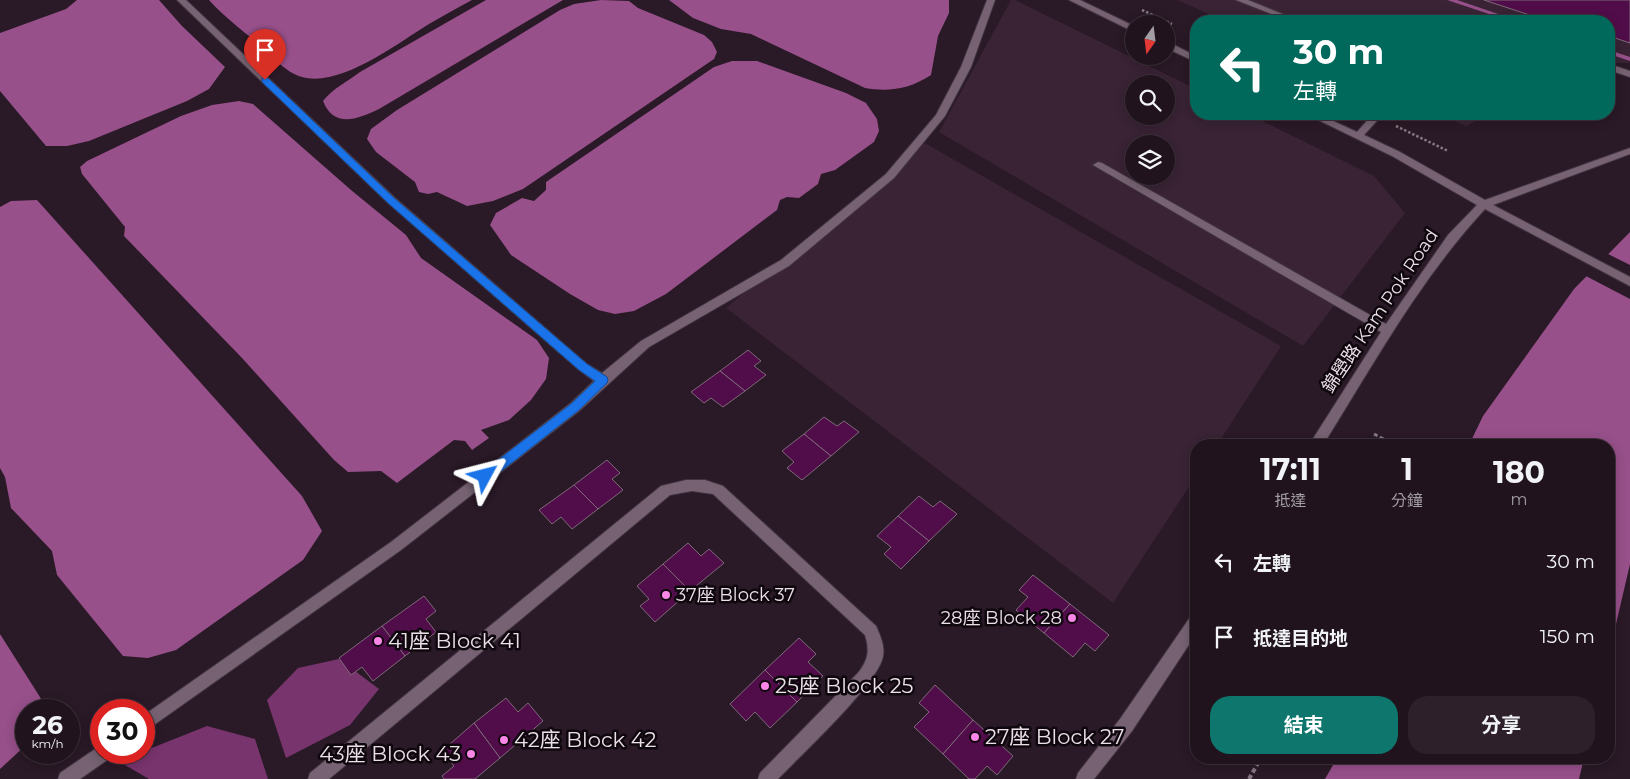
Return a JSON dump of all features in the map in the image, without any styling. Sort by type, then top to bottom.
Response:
[{"type":"street","points":[[181,0],[391,200],[583,367],[603,380]]},
{"type":"street","points":[[155,716],[396,546],[575,407],[645,344],[785,264],[890,176],[940,116],[966,67],[991,0]]},
{"type":"street","points":[[1073,0],[1125,25]]},
{"type":"street","points":[[1240,0],[1280,15]]},
{"type":"street","points":[[1175,48],[1190,56]]},
{"type":"street","points":[[1615,69],[1630,74]]},
{"type":"street","points":[[1324,120],[1396,154],[1522,226],[1630,282]]},
{"type":"street","points":[[1358,136],[1372,120]]},
{"type":"street","points":[[1484,204],[1630,151]]},
{"type":"street","points":[[1098,165],[1388,331]]},
{"type":"street","name":"錦壆路 Kam Pok Road","points":[[1320,439],[1388,331],[1452,238],[1484,204]]},
{"type":"street","points":[[316,779],[666,490],[692,484],[704,485],[718,490],[871,631],[877,647],[876,663],[864,678],[766,779]]},
{"type":"street","points":[[1084,779],[1126,725],[1190,630]]},
{"type":"street","points":[[66,779],[90,762]]},
{"type":"path","points":[[1137,8],[1179,27]]},
{"type":"path","points":[[1387,120],[1448,150]]},
{"type":"path","points":[[1374,434],[1384,439]]},
{"type":"path","points":[[1248,779],[1257,764]]},
{"type":"shaded area","points":[[77,0],[159,0],[182,26],[225,67],[209,89],[187,101],[89,141],[67,146],[46,146],[0,91],[0,33],[66,9]]},
{"type":"shaded area","points":[[209,0],[472,0],[368,62],[334,76],[317,79],[295,75],[289,71]]},
{"type":"shaded area","points":[[486,0],[563,0],[379,109],[363,116],[347,119],[333,115],[328,110],[323,101],[340,85]]},
{"type":"shaded area","points":[[601,0],[629,1],[638,8],[704,35],[712,42],[717,52],[714,59],[523,189],[493,201],[467,206],[437,192],[428,194],[419,192],[415,182],[376,152],[367,139],[371,129],[397,110],[560,10],[574,4]]},
{"type":"shaded area","points":[[669,0],[949,0],[949,13],[938,36],[931,75],[915,84],[882,90],[865,88],[751,34],[721,29],[693,18]]},
{"type":"shaded area","points":[[1011,0],[1015,0],[1125,54],[1125,65],[1147,65],[1168,75],[1125,75],[1125,125],[1175,125],[1175,79],[1190,86],[1190,120],[1260,120],[1374,176],[1405,213],[1303,346],[939,132]]},
{"type":"shaded area","points":[[1177,0],[1630,0],[1630,63],[1615,63],[1615,15],[1211,15]]},
{"type":"shaded area","points":[[732,61],[757,61],[846,93],[866,103],[877,119],[879,131],[874,142],[835,170],[821,174],[818,184],[799,198],[787,197],[780,200],[777,210],[666,294],[634,311],[615,314],[598,310],[511,255],[490,225],[496,213],[522,198],[534,201],[546,190],[546,182],[714,67]]},
{"type":"shaded area","points":[[239,101],[253,104],[351,190],[406,235],[421,258],[537,340],[549,358],[546,379],[531,400],[509,420],[481,430],[489,438],[472,450],[465,441],[454,440],[397,483],[381,471],[348,472],[334,460],[242,358],[124,236],[125,227],[82,174],[80,167],[87,161],[181,116],[212,105]]},
{"type":"shaded area","points":[[1452,120],[1478,120],[1466,126]]},
{"type":"shaded area","points":[[923,142],[1281,346],[1221,439],[1190,439],[1190,485],[1113,603],[726,308]]},
{"type":"shaded area","points":[[37,200],[302,496],[322,531],[303,560],[176,650],[148,658],[123,656],[57,575],[52,551],[11,508],[5,477],[0,468],[0,207],[11,201]]},
{"type":"shaded area","points":[[1630,232],[1630,564],[1615,628],[1615,439],[1472,439],[1483,416],[1574,289]]},
{"type":"shaded area","points":[[0,634],[41,699],[15,699],[15,755],[0,769]]},
{"type":"shaded area","points":[[339,659],[379,689],[350,725],[286,758],[267,700],[298,668]]},
{"type":"shaded area","points":[[207,726],[255,739],[268,779],[149,779],[123,764],[155,764],[155,747]]},
{"type":"shaded area","points":[[1334,764],[1583,764],[1579,779],[1325,779]]},
{"type":"pier","points":[[1606,253],[1630,265],[1630,299],[1584,275]]},
{"type":"building","points":[[1484,0],[1630,0],[1630,43],[1615,38],[1615,15],[1530,15]]},
{"type":"building","points":[[748,350],[761,361],[754,366],[766,375],[745,391],[720,371]]},
{"type":"building","points":[[720,371],[745,391],[723,407],[711,398],[704,403],[691,392]]},
{"type":"building","points":[[824,417],[837,426],[844,421],[859,432],[831,456],[804,434]]},
{"type":"building","points":[[804,434],[831,456],[802,480],[787,468],[794,462],[782,451]]},
{"type":"building","points":[[607,460],[620,473],[612,479],[623,490],[598,509],[574,485]]},
{"type":"building","points":[[574,485],[598,509],[572,529],[561,517],[552,524],[539,510]]},
{"type":"building","points":[[919,496],[933,507],[940,501],[957,514],[929,541],[898,516]]},
{"type":"building","points":[[898,516],[929,541],[901,569],[884,554],[891,547],[877,536]]},
{"type":"building","points":[[688,543],[701,556],[709,549],[724,563],[690,591],[663,564]]},
{"type":"building","name":"37座 Block 37","points":[[663,564],[690,591],[655,622],[640,606],[649,599],[637,586]]},
{"type":"building","points":[[1033,575],[1070,604],[1044,633],[1016,610],[1028,597],[1019,590]]},
{"type":"building","points":[[424,596],[436,611],[426,619],[436,632],[405,656],[382,626]]},
{"type":"building","name":"28座 Block 28","points":[[1070,604],[1109,635],[1095,651],[1085,643],[1073,657],[1044,633]]},
{"type":"building","name":"41座 Block 41","points":[[382,626],[405,656],[373,681],[362,667],[351,675],[339,658]]},
{"type":"building","points":[[799,638],[816,654],[808,662],[823,676],[797,702],[765,670]]},
{"type":"building","name":"25座 Block 25","points":[[765,670],[797,702],[770,728],[755,712],[746,721],[730,704]]},
{"type":"building","name":"27座 Block 27","points":[[935,685],[973,720],[943,754],[914,727],[929,712],[919,703]]},
{"type":"building","name":"42座 Block 42","points":[[506,698],[518,712],[528,703],[543,721],[500,758],[474,723]]},
{"type":"building","name":"27座 Block 27","points":[[973,720],[1013,756],[997,775],[987,766],[975,779],[969,779],[943,754]]},
{"type":"building","name":"43座 Block 43","points":[[474,723],[500,758],[475,779],[444,779],[442,776],[454,766],[442,751]]},
{"type":"waterway","points":[[1450,0],[1497,15]]},
{"type":"waterway","points":[[1615,54],[1630,59]]},
{"type":"place","name":"37座 Block 37","points":[[666,595]]},
{"type":"place","name":"28座 Block 28","points":[[1072,618]]},
{"type":"place","name":"41座 Block 41","points":[[378,641]]},
{"type":"place","name":"25座 Block 25","points":[[765,686]]},
{"type":"place","name":"27座 Block 27","points":[[975,737]]},
{"type":"place","name":"42座 Block 42","points":[[504,740]]},
{"type":"place","name":"43座 Block 43","points":[[471,754]]},
{"type":"route","points":[[265,80],[391,200],[583,367],[603,380],[575,407],[485,476]]}]
